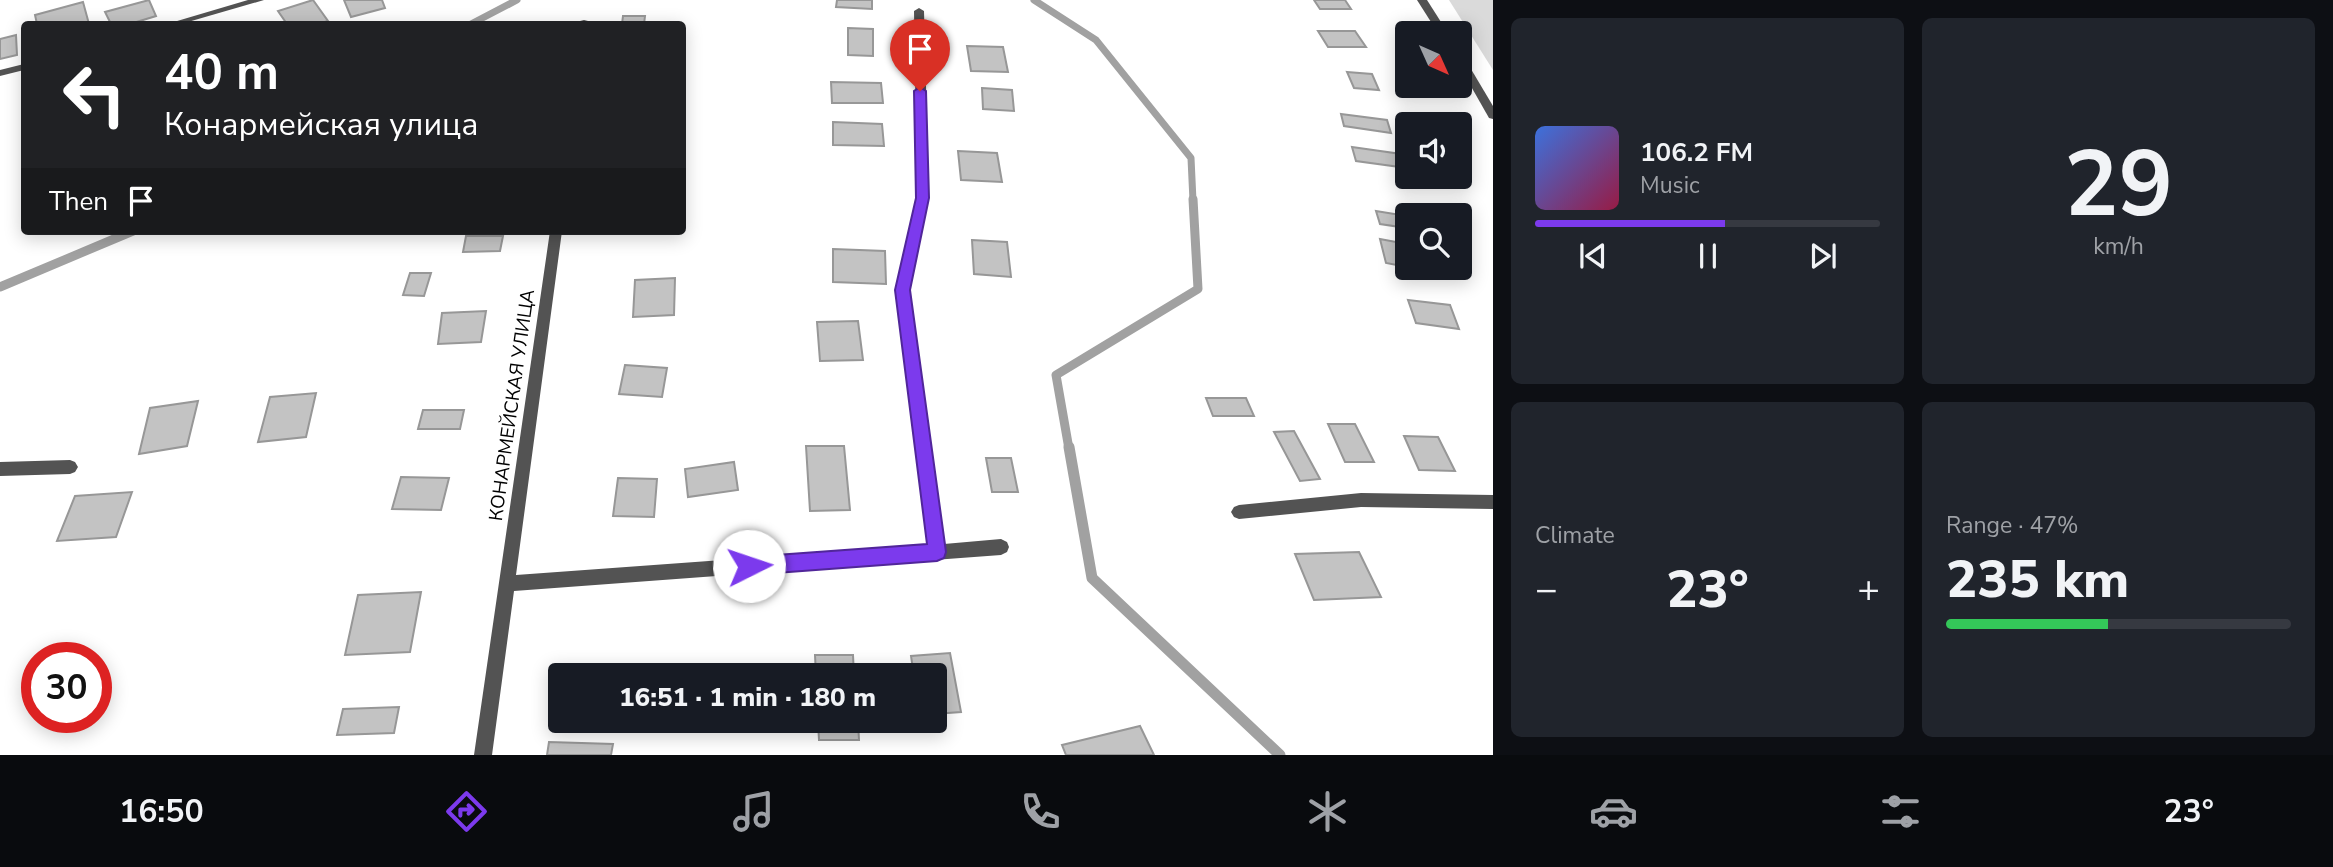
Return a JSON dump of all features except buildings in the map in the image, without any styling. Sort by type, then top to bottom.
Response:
[{"type":"street","points":[[183,21],[259,0]]},
{"type":"street","points":[[1422,0],[1435,21]]},
{"type":"street","points":[[919,11],[923,198],[902,290],[937,552]]},
{"type":"street","points":[[0,74],[21,67]]},
{"type":"street","points":[[1472,79],[1493,115]]},
{"type":"street","name":"КОНАРМЕЙСКАЯ УЛИЦА","points":[[483,755],[555,235]]},
{"type":"street","points":[[0,469],[70,467]]},
{"type":"street","points":[[1239,512],[1361,500],[1493,502]]},
{"type":"street","points":[[507,584],[1001,547]]},
{"type":"shaded area","points":[[1449,0],[1493,0],[1493,70],[1472,37],[1472,21],[1462,21]]},
{"type":"waterway","points":[[477,21],[517,0]]},
{"type":"waterway","points":[[1034,0],[1096,40],[1191,158],[1193,201]]},
{"type":"waterway","points":[[1069,449],[1056,375],[1198,289],[1193,199]]},
{"type":"waterway","points":[[0,287],[124,235]]},
{"type":"waterway","points":[[1069,447],[1092,578],[1280,755]]},
{"type":"route","points":[[749,566],[937,552],[902,290],[923,198],[920,91]]}]
